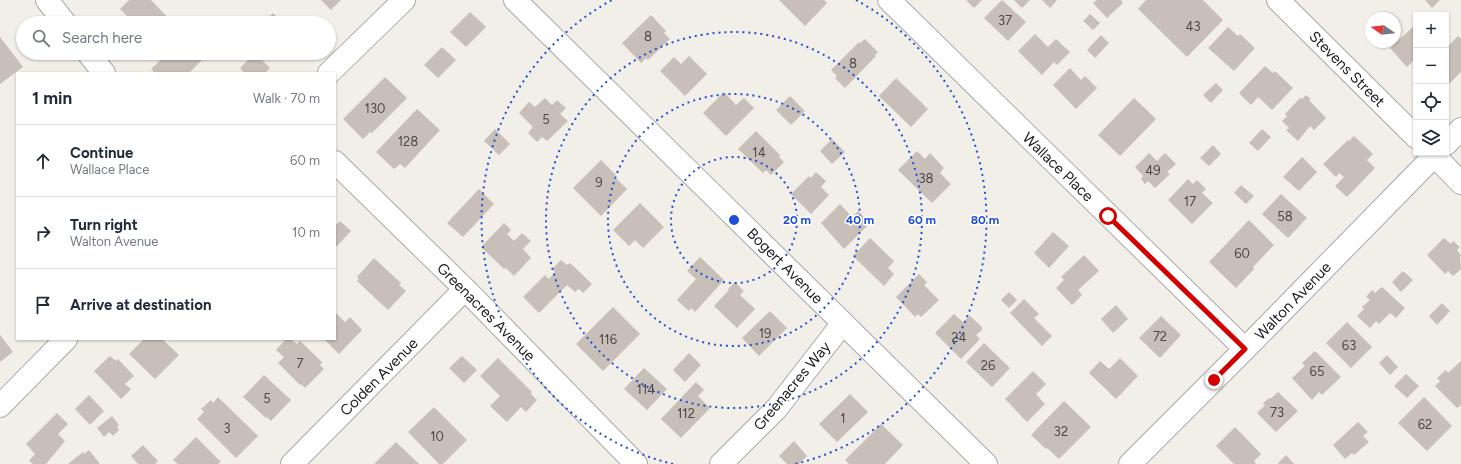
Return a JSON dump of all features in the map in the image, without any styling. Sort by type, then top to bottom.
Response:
[{"type":"street","points":[[47,0],[60,16]]},
{"type":"street","points":[[330,72],[404,0]]},
{"type":"street","name":"Bogert Avenue","points":[[515,0],[986,464]]},
{"type":"street","name":"Wallace Place","points":[[888,0],[1245,349]]},
{"type":"street","name":"Stevens Street","points":[[1278,0],[1413,135]]},
{"type":"street","points":[[94,60],[103,72]]},
{"type":"street","name":"Walton Avenue","points":[[1449,140],[1461,129]]},
{"type":"street","name":"Walton Avenue","points":[[1130,464],[1245,349],[1433,156]]},
{"type":"street","points":[[1440,156],[1461,183]]},
{"type":"street","name":"Greenacres Avenue","points":[[336,163],[465,289],[636,464]]},
{"type":"street","name":"Colden Avenue","points":[[296,463],[465,289]]},
{"type":"street","name":"Greenacres Way","points":[[721,464],[777,408],[843,323]]},
{"type":"street","points":[[0,406],[65,340]]},
{"type":"building","points":[[129,0],[151,0],[166,16],[127,16],[120,9]]},
{"type":"building","points":[[321,0],[341,0],[331,10]]},
{"type":"building","points":[[779,0],[824,0],[827,3],[805,26]]},
{"type":"building","points":[[966,0],[982,0],[974,8]]},
{"type":"building","points":[[1002,0],[1026,22],[1008,41],[984,18]]},
{"type":"building","points":[[1014,0],[1030,0],[1022,8]]},
{"type":"building","points":[[1042,0],[1057,0],[1050,8]]},
{"type":"building","points":[[1097,0],[1121,0],[1123,3],[1107,18],[1093,3]]},
{"type":"building","points":[[1146,0],[1203,0],[1223,20],[1187,57],[1138,9]]},
{"type":"building","points":[[1425,0],[1440,0],[1432,8]]},
{"type":"building","points":[[470,12],[486,27],[466,47],[450,32]]},
{"type":"building","points":[[1090,14],[1100,23],[1093,30],[1083,21]]},
{"type":"building","points":[[651,15],[666,31],[664,33],[670,39],[648,60],[646,58],[641,63],[622,43]]},
{"type":"building","points":[[1228,27],[1238,36],[1240,34],[1255,48],[1234,71],[1208,48]]},
{"type":"building","points":[[1413,27],[1413,61],[1407,67],[1390,48],[1401,48],[1401,38]]},
{"type":"building","points":[[1035,34],[1048,47],[1056,39],[1070,52],[1057,65],[1054,62],[1042,75],[1018,51]]},
{"type":"building","points":[[1101,35],[1109,43],[1095,58],[1087,50]]},
{"type":"building","points":[[1458,36],[1461,39],[1461,72],[1449,84],[1449,48],[1449,45]]},
{"type":"building","points":[[0,37],[16,58],[16,60],[23,67],[0,84]]},
{"type":"building","points":[[865,39],[878,52],[875,55],[876,56],[845,88],[835,78],[837,76],[831,70],[859,42],[860,43]]},
{"type":"building","points":[[442,47],[456,60],[438,78],[424,65]]},
{"type":"building","points":[[689,56],[707,74],[685,96],[660,71],[674,57],[681,64]]},
{"type":"building","points":[[161,60],[202,60],[190,72],[154,72],[151,69]]},
{"type":"building","points":[[248,60],[262,60],[270,68],[266,72],[243,72],[240,68]]},
{"type":"building","points":[[1265,66],[1273,73],[1275,71],[1293,88],[1272,110],[1258,97],[1251,105],[1239,93]]},
{"type":"building","points":[[1070,68],[1081,80],[1085,76],[1097,88],[1076,109],[1053,85]]},
{"type":"building","points":[[385,77],[407,98],[372,133],[370,132],[363,139],[343,119]]},
{"type":"building","points":[[896,78],[928,109],[911,127],[879,96]]},
{"type":"building","points":[[1216,83],[1223,90],[1211,103],[1203,95]]},
{"type":"building","points":[[724,92],[736,105],[744,98],[754,108],[726,136],[703,113]]},
{"type":"building","points":[[1306,95],[1326,118],[1314,130],[1310,126],[1298,141],[1286,130],[1289,128],[1282,121],[1287,116],[1285,114],[1300,98],[1302,99]]},
{"type":"building","points":[[790,96],[805,111],[791,125],[776,110]]},
{"type":"building","points":[[545,98],[552,105],[557,100],[566,108],[560,114],[568,121],[547,141],[542,137],[537,142],[528,133],[533,127],[519,113],[529,102],[535,107]]},
{"type":"building","points":[[1134,98],[1156,119],[1120,156],[1098,135]]},
{"type":"building","points":[[417,109],[440,130],[405,168],[400,164],[394,169],[376,152]]},
{"type":"building","points":[[495,129],[510,144],[499,155],[484,141]]},
{"type":"building","points":[[1262,129],[1271,137],[1258,151],[1249,143]]},
{"type":"building","points":[[756,131],[780,155],[779,157],[784,162],[771,175],[766,170],[763,173],[738,149]]},
{"type":"building","points":[[1354,136],[1373,154],[1367,160],[1375,168],[1347,197],[1335,186],[1344,177],[1339,173],[1336,177],[1323,164]]},
{"type":"building","points":[[832,139],[845,152],[832,164],[820,151]]},
{"type":"building","points":[[1213,145],[1221,154],[1209,166],[1200,158]]},
{"type":"building","points":[[917,151],[925,159],[930,153],[944,168],[940,173],[951,184],[932,203],[898,170]]},
{"type":"building","points":[[1149,153],[1157,161],[1165,153],[1176,164],[1167,172],[1170,174],[1155,188],[1148,181],[1145,184],[1141,179],[1143,176],[1135,167]]},
{"type":"building","points":[[1302,157],[1317,172],[1299,191],[1283,177]]},
{"type":"building","points":[[601,160],[627,189],[601,216],[573,188]]},
{"type":"building","points":[[816,172],[826,181],[821,187],[829,195],[811,214],[791,194],[809,176],[811,178]]},
{"type":"building","points":[[1188,179],[1193,184],[1197,180],[1206,189],[1202,193],[1213,203],[1192,224],[1168,200]]},
{"type":"building","points":[[1241,185],[1254,196],[1246,204],[1234,193]]},
{"type":"building","points":[[479,189],[494,204],[463,237],[447,223]]},
{"type":"building","points":[[1281,194],[1307,218],[1288,238],[1262,214]]},
{"type":"building","points":[[640,203],[664,227],[643,248],[635,240],[629,246],[613,230]]},
{"type":"building","points":[[840,204],[852,217],[858,211],[870,223],[844,249],[821,223]]},
{"type":"building","points":[[1249,220],[1274,245],[1236,288],[1209,262]]},
{"type":"building","points":[[340,221],[351,231],[336,247],[336,225]]},
{"type":"building","points":[[504,223],[511,230],[507,234],[514,241],[522,233],[531,241],[523,249],[531,258],[514,276],[506,268],[504,269],[481,247]]},
{"type":"building","points":[[1053,232],[1069,246],[1049,268],[1034,253]]},
{"type":"building","points":[[870,238],[894,261],[888,268],[894,274],[884,286],[853,256]]},
{"type":"building","points":[[1444,238],[1451,244],[1453,241],[1460,247],[1457,250],[1461,255],[1461,269],[1453,276],[1448,271],[1445,274],[1427,255]]},
{"type":"building","points":[[1084,255],[1099,271],[1078,290],[1082,295],[1072,305],[1056,288],[1064,280],[1061,277]]},
{"type":"building","points":[[700,257],[724,280],[695,312],[691,308],[689,311],[677,300],[696,279],[687,271]]},
{"type":"building","points":[[374,258],[401,283],[399,285],[406,291],[388,310],[357,281],[359,279],[357,277]]},
{"type":"building","points":[[561,260],[567,265],[570,263],[592,284],[583,293],[579,289],[575,292],[567,285],[539,313],[523,297],[545,275],[549,279],[555,272],[552,269]]},
{"type":"building","points":[[1403,271],[1413,280],[1401,292],[1392,282]]},
{"type":"building","points":[[919,274],[927,282],[924,285],[939,300],[921,317],[918,314],[915,317],[896,297]]},
{"type":"building","points":[[735,282],[744,291],[740,295],[755,309],[737,328],[714,306]]},
{"type":"building","points":[[1382,287],[1405,308],[1396,318],[1390,313],[1379,324],[1376,321],[1370,328],[1357,316],[1364,309],[1362,307],[1370,300],[1366,297],[1372,290],[1375,293]]},
{"type":"building","points":[[1009,292],[1017,300],[1009,308],[1001,300]]},
{"type":"building","points":[[1024,299],[1039,314],[1034,318],[1052,336],[1042,346],[1010,313]]},
{"type":"building","points":[[1442,303],[1450,311],[1437,325],[1429,316]]},
{"type":"building","points":[[1116,305],[1128,319],[1113,333],[1101,319]]},
{"type":"building","points":[[613,307],[640,334],[603,371],[576,344]]},
{"type":"building","points":[[770,311],[787,328],[759,356],[742,338]]},
{"type":"building","points":[[336,313],[345,322],[350,317],[362,330],[339,354],[325,340],[336,340]]},
{"type":"building","points":[[954,314],[963,322],[970,316],[982,327],[982,330],[976,335],[980,339],[961,359],[935,333]]},
{"type":"building","points":[[1161,316],[1181,335],[1160,358],[1139,338]]},
{"type":"building","points":[[1347,322],[1372,347],[1351,368],[1326,343]]},
{"type":"building","points":[[0,335],[13,352],[0,362]]},
{"type":"building","points":[[143,340],[163,340],[179,355],[155,379],[129,354]]},
{"type":"building","points":[[285,340],[292,340],[297,344],[300,341],[322,362],[320,365],[324,369],[305,388],[278,363],[284,357],[276,350]]},
{"type":"building","points":[[984,343],[1010,368],[992,387],[966,362]]},
{"type":"building","points":[[1315,351],[1341,377],[1322,395],[1319,392],[1312,400],[1292,378],[1305,366],[1302,363]]},
{"type":"building","points":[[689,353],[701,365],[685,382],[673,370]]},
{"type":"building","points":[[1387,355],[1398,367],[1390,375],[1379,363]]},
{"type":"building","points":[[110,356],[116,361],[118,359],[134,376],[125,384],[131,389],[121,399],[94,371]]},
{"type":"building","points":[[462,356],[477,370],[464,383],[449,368]]},
{"type":"building","points":[[498,358],[532,392],[531,394],[537,400],[526,412],[521,407],[507,422],[490,406],[500,396],[480,376]]},
{"type":"building","points":[[1120,358],[1138,376],[1116,399],[1089,373],[1100,361],[1109,369]]},
{"type":"building","points":[[1461,361],[1461,405],[1457,408],[1435,386],[1440,381],[1437,378],[1446,370],[1448,373]]},
{"type":"building","points":[[644,368],[667,389],[647,410],[624,389]]},
{"type":"building","points":[[1033,371],[1046,384],[1036,394],[1045,404],[1027,422],[1005,399]]},
{"type":"building","points":[[1406,374],[1419,386],[1407,398],[1394,386]]},
{"type":"building","points":[[264,375],[291,400],[271,421],[243,397]]},
{"type":"building","points":[[696,382],[704,390],[698,396],[710,408],[681,438],[661,419]]},
{"type":"building","points":[[1278,392],[1298,411],[1276,432],[1257,413],[1265,405],[1263,403]]},
{"type":"building","points":[[850,394],[868,412],[837,442],[819,424]]},
{"type":"building","points":[[89,395],[104,411],[90,425],[75,409]]},
{"type":"building","points":[[218,397],[258,436],[236,458],[197,419],[204,412],[201,409],[211,400],[213,403]]},
{"type":"building","points":[[1424,397],[1452,426],[1427,451],[1398,423]]},
{"type":"building","points":[[1064,401],[1091,427],[1059,459],[1031,435]]},
{"type":"building","points":[[434,407],[467,440],[443,464],[439,464],[408,432]]},
{"type":"building","points":[[57,413],[68,424],[58,434],[65,441],[46,464],[33,464],[29,461],[35,454],[26,444]]},
{"type":"building","points":[[112,416],[119,425],[117,427],[119,430],[113,436],[109,432],[104,437],[97,428]]},
{"type":"building","points":[[1358,422],[1368,432],[1363,436],[1369,442],[1354,455],[1352,453],[1345,459],[1333,445]]},
{"type":"building","points":[[881,424],[903,445],[885,464],[849,464],[845,460]]},
{"type":"building","points":[[1235,427],[1261,454],[1254,461],[1256,464],[1234,464],[1216,446]]},
{"type":"building","points":[[196,437],[221,462],[218,464],[178,464],[173,460]]},
{"type":"building","points":[[794,441],[807,456],[799,464],[787,464],[779,456]]},
{"type":"building","points":[[396,442],[419,464],[374,464]]},
{"type":"building","points":[[143,445],[158,461],[155,464],[138,464],[131,456]]},
{"type":"building","points":[[89,450],[100,464],[68,464],[83,452],[84,454]]},
{"type":"building","points":[[1286,455],[1294,464],[1278,463]]},
{"type":"route","points":[[1108,216],[1245,349],[1214,380]]}]
